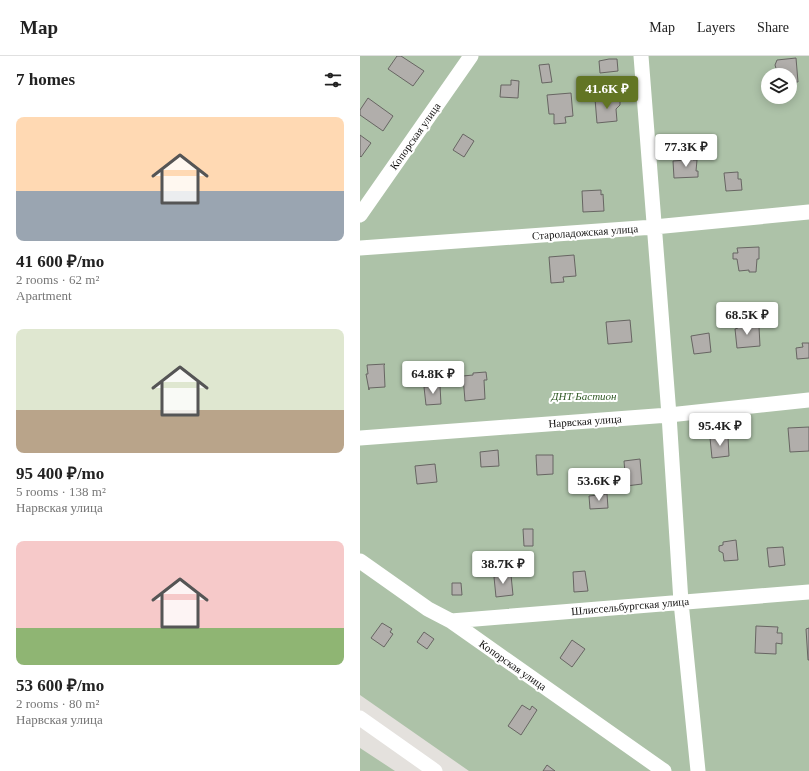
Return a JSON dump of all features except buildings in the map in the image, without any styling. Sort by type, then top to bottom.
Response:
[{"type":"street","name":"Копорская улица","points":[[360,215],[471,56]]},
{"type":"street","points":[[641,56],[669,415],[681,602],[698,771]]},
{"type":"street","name":"Староладожская улица","points":[[360,248],[654,227],[809,212]]},
{"type":"street","name":"Нарвская улица","points":[[360,438],[669,415],[809,400]]},
{"type":"street","name":"Копорская улица","points":[[360,561],[428,609],[451,621],[664,771]]},
{"type":"street","name":"Шлиссельбургская улица","points":[[451,621],[809,592]]},
{"type":"street","points":[[360,718],[434,771]]},
{"type":"green space","name":"ДНТ Бастион","points":[[360,56],[809,56],[809,771],[469,771],[360,695]]},
{"type":"green space","points":[[360,748],[395,771],[360,771]]}]
